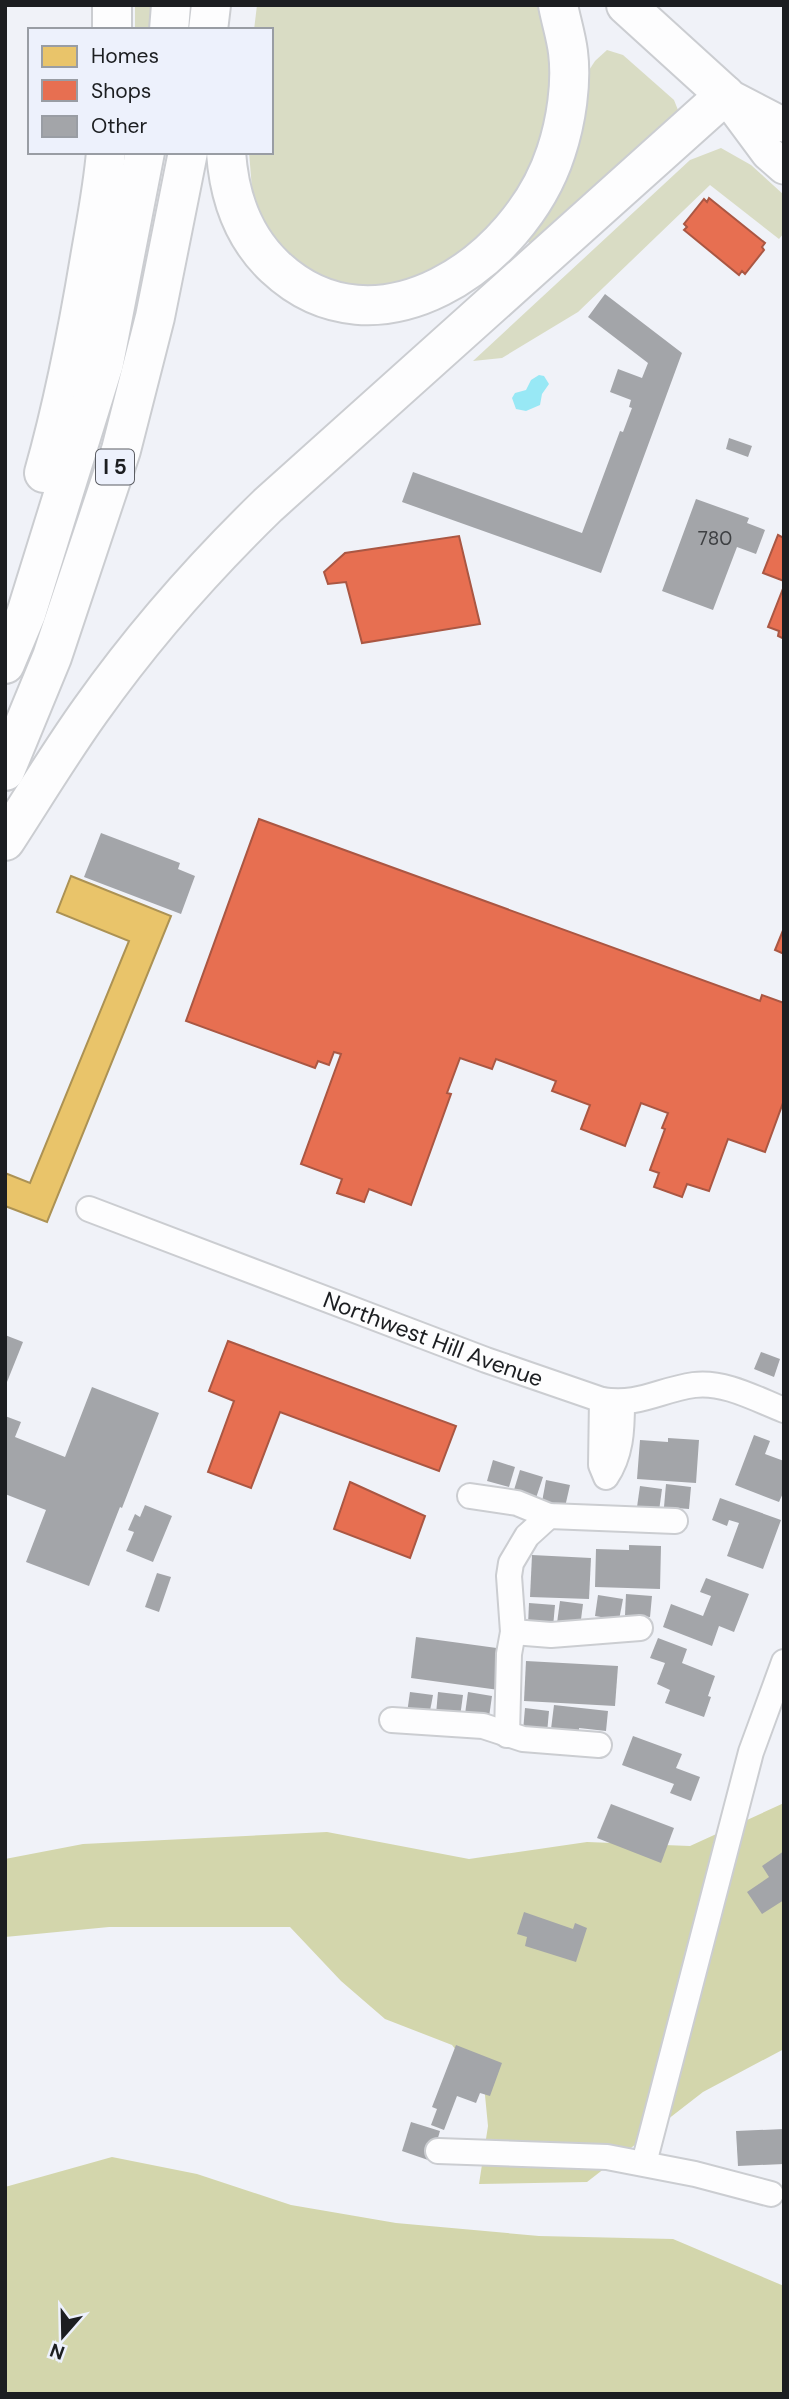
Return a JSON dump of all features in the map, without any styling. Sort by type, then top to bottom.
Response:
[{"type":"main road","points":[[112,5],[112,28]]},
{"type":"main road","points":[[169,28],[171,5]]},
{"type":"main road","points":[[208,28],[211,5]]},
{"type":"main road","points":[[230,28],[231,5]]},
{"type":"main road","points":[[226,154],[227,172],[236,209],[247,234],[266,259],[290,281],[318,297],[348,303],[377,306],[425,295],[465,273],[505,239],[534,198],[556,152],[567,100],[568,53],[558,5]]},
{"type":"main road","points":[[626,5],[725,95],[768,153],[784,167]]},
{"type":"main road","points":[[725,95],[784,125]]},
{"type":"main road","points":[[5,841],[88,713],[134,651],[225,547],[268,505],[725,95]]},
{"type":"main road","points":[[5,604],[54,435],[82,307],[106,154]]},
{"type":"main road","name":"I 5","points":[[5,664],[26,614],[104,363],[145,154]]},
{"type":"main road","name":"I 5","points":[[5,771],[52,657],[121,450],[155,317],[188,154]]},
{"type":"street","name":"Northwest Hill Avenue","points":[[89,1209],[485,1360],[612,1402]]},
{"type":"street","points":[[591,1518],[604,1499],[606,1477],[601,1465],[612,1402],[695,1385],[712,1385],[784,1410]]},
{"type":"street","points":[[470,1496],[517,1503],[549,1516],[675,1521]]},
{"type":"street","points":[[507,1734],[509,1654],[513,1632],[509,1576],[511,1563],[527,1535],[549,1516]]},
{"type":"street","points":[[513,1632],[551,1635],[640,1628]]},
{"type":"street","points":[[644,2163],[751,1752],[784,1662]]},
{"type":"street","points":[[392,1720],[483,1726],[523,1740],[598,1745]]},
{"type":"street","points":[[438,2151],[607,2157],[695,2174],[771,2194]]},
{"type":"green space","points":[[135,5],[156,5],[153,28],[135,28]]},
{"type":"green space","points":[[257,5],[538,5],[546,24],[554,65],[554,106],[520,194],[462,259],[390,286],[353,285],[318,275],[288,255],[266,232],[253,201],[249,154],[273,154],[273,28],[254,28]]},
{"type":"green space","points":[[607,50],[623,55],[674,100],[678,110],[671,120],[533,244],[519,239],[582,81],[595,61]]},
{"type":"green space","points":[[721,148],[751,165],[784,195],[784,233],[779,239],[710,185],[578,312],[502,358],[473,361],[690,160]]},
{"type":"green space","points":[[784,1803],[784,2049],[703,2092],[587,2182],[479,2184],[488,2126],[484,2085],[452,2045],[385,2019],[341,1981],[290,1927],[109,1927],[5,1937],[5,1859],[83,1844],[327,1832],[469,1859],[587,1842],[690,1846]]},
{"type":"green space","points":[[112,2157],[197,2174],[291,2205],[396,2223],[539,2236],[673,2239],[784,2286],[784,2394],[5,2394],[5,2187]]},
{"type":"water","points":[[539,375],[544,376],[549,384],[542,394],[540,405],[526,411],[516,409],[512,398],[515,393],[526,390],[531,380]]},
{"type":"building: Homes","points":[[71,876],[171,916],[47,1222],[5,1206],[5,1173],[30,1183],[129,941],[57,912]]},
{"type":"building: Shops","points":[[709,198],[765,243],[762,247],[764,250],[745,274],[742,271],[739,275],[684,230],[687,227],[684,224],[704,199],[707,202]]},
{"type":"building: Shops","points":[[778,535],[784,538],[784,581],[763,573]]},
{"type":"building: Shops","points":[[459,536],[480,624],[362,643],[346,582],[328,584],[324,572],[345,553]]},
{"type":"building: Shops","points":[[784,586],[784,639],[778,636],[779,631],[768,627]]},
{"type":"building: Shops","points":[[259,819],[760,1001],[762,995],[784,1003],[784,1100],[765,1152],[728,1139],[709,1191],[687,1184],[682,1197],[654,1187],[659,1173],[650,1170],[668,1113],[641,1103],[625,1146],[581,1129],[590,1105],[552,1091],[556,1081],[496,1059],[492,1069],[460,1058],[447,1093],[451,1094],[411,1205],[369,1189],[364,1202],[337,1193],[342,1179],[301,1164],[341,1054],[334,1052],[329,1065],[318,1061],[315,1068],[186,1021]]},
{"type":"building: Shops","points":[[784,928],[784,954],[775,950]]},
{"type":"building: Shops","points":[[228,1341],[456,1426],[439,1471],[280,1412],[251,1488],[208,1472],[234,1401],[209,1391]]},
{"type":"building: Shops","points":[[350,1482],[425,1516],[410,1558],[334,1529]]},
{"type":"building: Other","points":[[605,294],[682,353],[601,573],[402,502],[413,472],[582,533],[620,431],[623,432],[632,408],[629,407],[631,400],[610,392],[618,369],[642,378],[648,363],[588,317]]},
{"type":"building: Other","points":[[729,438],[752,446],[748,457],[726,449]]},
{"type":"building: Other","points":[[696,499],[749,518],[747,523],[765,530],[756,554],[737,547],[713,610],[662,591]]},
{"type":"building: Other","points":[[101,833],[180,863],[178,869],[195,876],[181,914],[84,877]]},
{"type":"building: Other","points":[[5,1335],[23,1342],[5,1387]]},
{"type":"building: Other","points":[[761,1352],[780,1359],[774,1377],[754,1369]]},
{"type":"building: Other","points":[[92,1387],[159,1413],[89,1586],[26,1562],[46,1510],[5,1494],[5,1416],[21,1422],[15,1437],[65,1457]]},
{"type":"building: Other","points":[[754,1435],[770,1441],[765,1454],[784,1461],[784,1491],[779,1502],[735,1485]]},
{"type":"building: Other","points":[[668,1438],[699,1440],[696,1483],[637,1479],[640,1440],[668,1442]]},
{"type":"building: Other","points":[[493,1460],[515,1467],[509,1487],[487,1481]]},
{"type":"building: Other","points":[[520,1470],[543,1477],[536,1498],[514,1490]]},
{"type":"building: Other","points":[[546,1480],[570,1485],[565,1507],[542,1502]]},
{"type":"building: Other","points":[[666,1484],[691,1487],[689,1509],[664,1507]]},
{"type":"building: Other","points":[[640,1486],[662,1489],[659,1511],[637,1507]]},
{"type":"building: Other","points":[[720,1498],[781,1520],[763,1569],[727,1556],[739,1523],[729,1520],[727,1526],[712,1520]]},
{"type":"building: Other","points":[[145,1505],[172,1516],[153,1562],[126,1551],[134,1532],[128,1530],[135,1514],[140,1517]]},
{"type":"building: Other","points":[[629,1545],[661,1546],[660,1589],[595,1587],[596,1549],[629,1550]]},
{"type":"building: Other","points":[[532,1555],[591,1558],[589,1599],[530,1597]]},
{"type":"building: Other","points":[[157,1573],[171,1577],[159,1612],[145,1607]]},
{"type":"building: Other","points":[[706,1578],[749,1594],[734,1632],[719,1626],[712,1646],[663,1627],[671,1604],[703,1616],[711,1596],[700,1592]]},
{"type":"building: Other","points":[[626,1594],[652,1596],[650,1617],[625,1615]]},
{"type":"building: Other","points":[[598,1595],[623,1599],[619,1620],[595,1616]]},
{"type":"building: Other","points":[[560,1601],[583,1604],[580,1627],[557,1623]]},
{"type":"building: Other","points":[[529,1603],[555,1605],[553,1627],[528,1625]]},
{"type":"building: Other","points":[[416,1637],[504,1649],[499,1690],[411,1678]]},
{"type":"building: Other","points":[[658,1638],[687,1649],[682,1663],[715,1676],[704,1717],[665,1703],[670,1690],[657,1684],[665,1663],[650,1658]]},
{"type":"building: Other","points":[[526,1661],[618,1666],[615,1706],[524,1701]]},
{"type":"building: Other","points":[[410,1692],[433,1695],[429,1716],[407,1713]]},
{"type":"building: Other","points":[[438,1692],[463,1695],[460,1717],[436,1714]]},
{"type":"building: Other","points":[[468,1692],[492,1696],[489,1717],[465,1714]]},
{"type":"building: Other","points":[[554,1705],[608,1711],[606,1731],[551,1729]]},
{"type":"building: Other","points":[[525,1708],[549,1711],[547,1733],[523,1731]]},
{"type":"building: Other","points":[[633,1736],[682,1754],[676,1768],[700,1777],[691,1801],[670,1793],[674,1784],[622,1765]]},
{"type":"building: Other","points":[[611,1804],[674,1828],[661,1863],[597,1838]]},
{"type":"building: Other","points":[[784,1851],[784,1900],[762,1914],[747,1892],[769,1877],[762,1866]]},
{"type":"building: Other","points":[[524,1912],[573,1929],[575,1923],[587,1928],[576,1962],[525,1946],[527,1937],[517,1934]]},
{"type":"building: Other","points":[[456,2045],[502,2063],[490,2096],[480,2093],[476,2103],[457,2096],[444,2130],[431,2125],[437,2109],[432,2107]]},
{"type":"building: Other","points":[[411,2122],[440,2131],[431,2161],[402,2151]]},
{"type":"building: Other","points":[[784,2129],[784,2164],[738,2166],[736,2131]]}]
